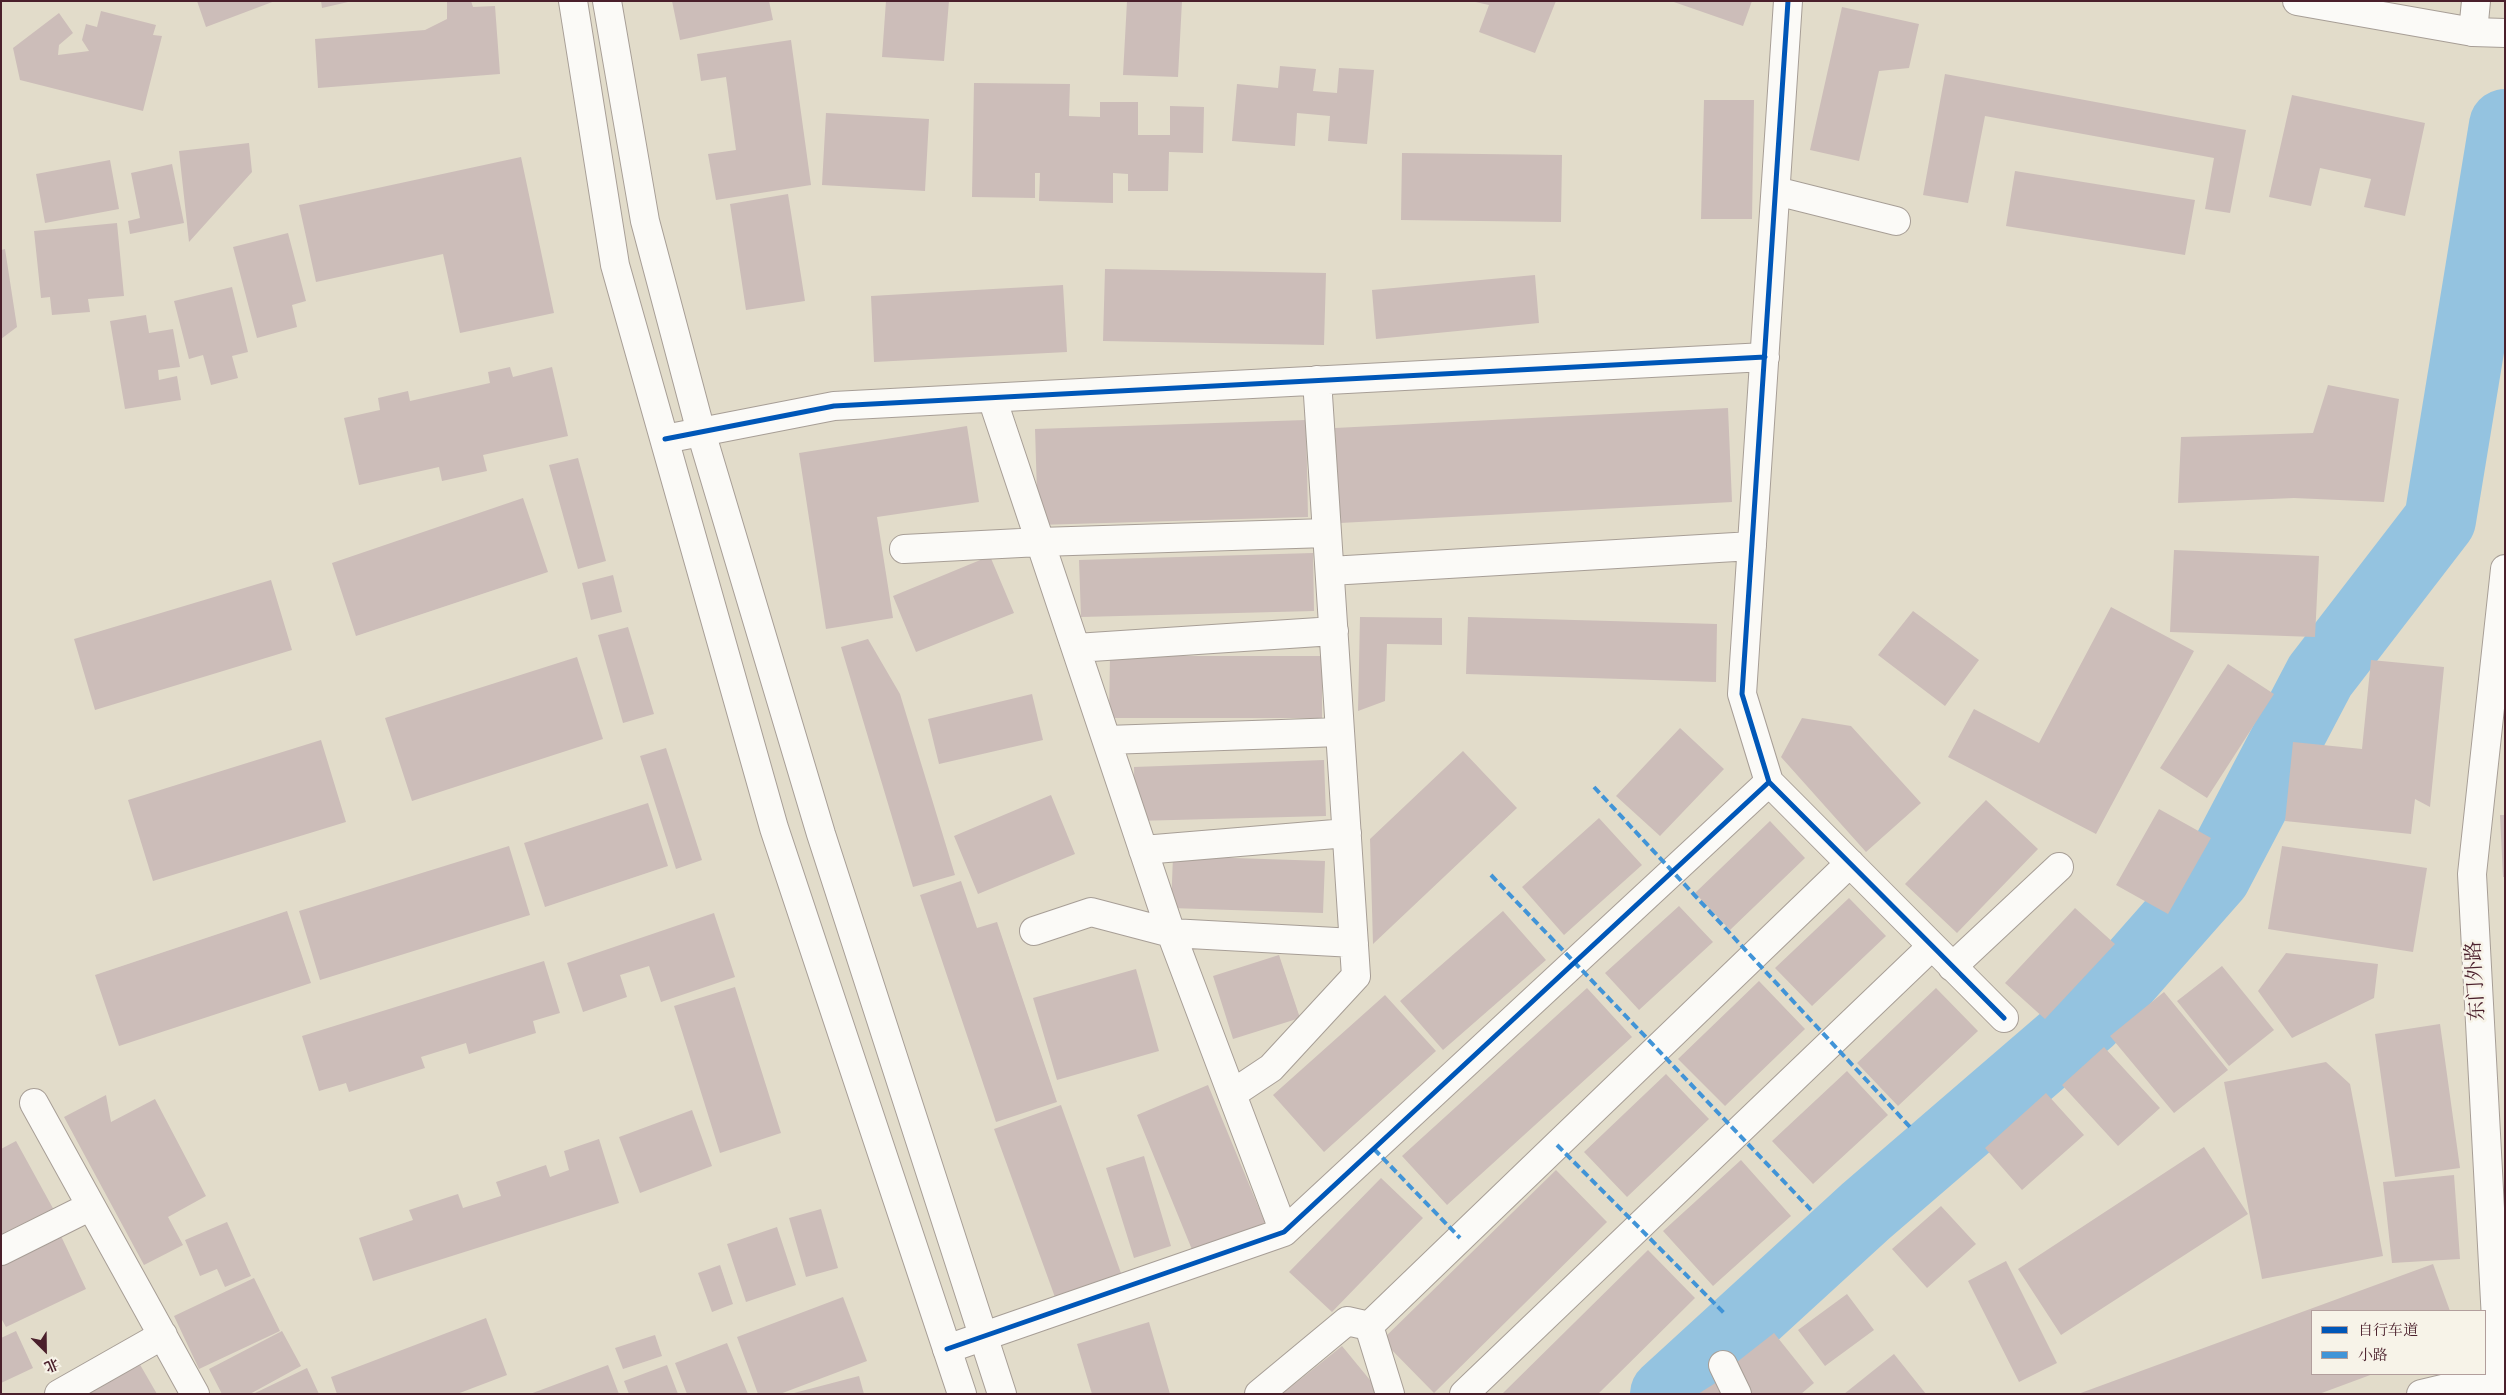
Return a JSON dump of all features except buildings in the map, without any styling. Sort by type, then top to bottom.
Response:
[{"type":"street","points":[[574,1],[615,265],[774,828],[962,1394]]},
{"type":"street","points":[[607,1],[645,221],[701,432],[821,834],[1002,1394]]},
{"type":"street","points":[[1788,1],[1742,694],[1769,782],[2004,1018]]},
{"type":"street","points":[[2297,1],[2474,32],[2505,34]]},
{"type":"street","points":[[2474,32],[2476,1]]},
{"type":"street","points":[[1776,191],[1896,220]]},
{"type":"street","points":[[665,439],[834,406],[1765,357]]},
{"type":"street","points":[[1232,1094],[1270,1068],[1356,976],[1317,380]]},
{"type":"street","points":[[992,398],[1171,934],[1284,1232]]},
{"type":"street","points":[[904,549],[1040,542],[1327,533]]},
{"type":"street","points":[[1330,571],[1752,546]]},
{"type":"street","name":"东门外路","points":[[2501,1381],[2472,874],[2505,569]]},
{"type":"street","points":[[1076,648],[1334,631]]},
{"type":"street","points":[[1107,740],[1340,732]]},
{"type":"street","points":[[947,1349],[1284,1232],[1769,782]]},
{"type":"street","points":[[1143,850],[1347,833]]},
{"type":"street","points":[[1369,1326],[1850,863]]},
{"type":"street","points":[[1952,967],[2059,867]]},
{"type":"street","points":[[1034,931],[1091,912],[1171,934],[1354,943]]},
{"type":"street","points":[[1464,1394],[1932,946]]},
{"type":"street","points":[[34,1103],[195,1394]]},
{"type":"street","points":[[1,1251],[91,1206]]},
{"type":"street","points":[[1259,1394],[1346,1321],[1369,1326]]},
{"type":"street","points":[[1369,1326],[1390,1394]]},
{"type":"street","points":[[59,1394],[163,1335]]},
{"type":"street","points":[[1723,1365],[1736,1394]]},
{"type":"street","points":[[2421,1394],[2501,1381]]},
{"type":"waterway","points":[[1666,1394],[1866,1211],[2089,1019],[2215,876],[2320,676],[2440,520],[2505,125]]},
{"type":"marked path","points":[[1594,787],[1910,1127]]},
{"type":"marked path","points":[[1491,875],[1811,1210]]},
{"type":"marked path","points":[[1557,1145],[1724,1313]]},
{"type":"marked path","points":[[1374,1149],[1460,1238]]},
{"type":"cycle path","points":[[1788,1],[1742,694],[1769,782],[2004,1018]]},
{"type":"cycle path","points":[[665,439],[834,406],[1765,357]]},
{"type":"cycle path","points":[[947,1349],[1284,1232],[1769,782]]}]
